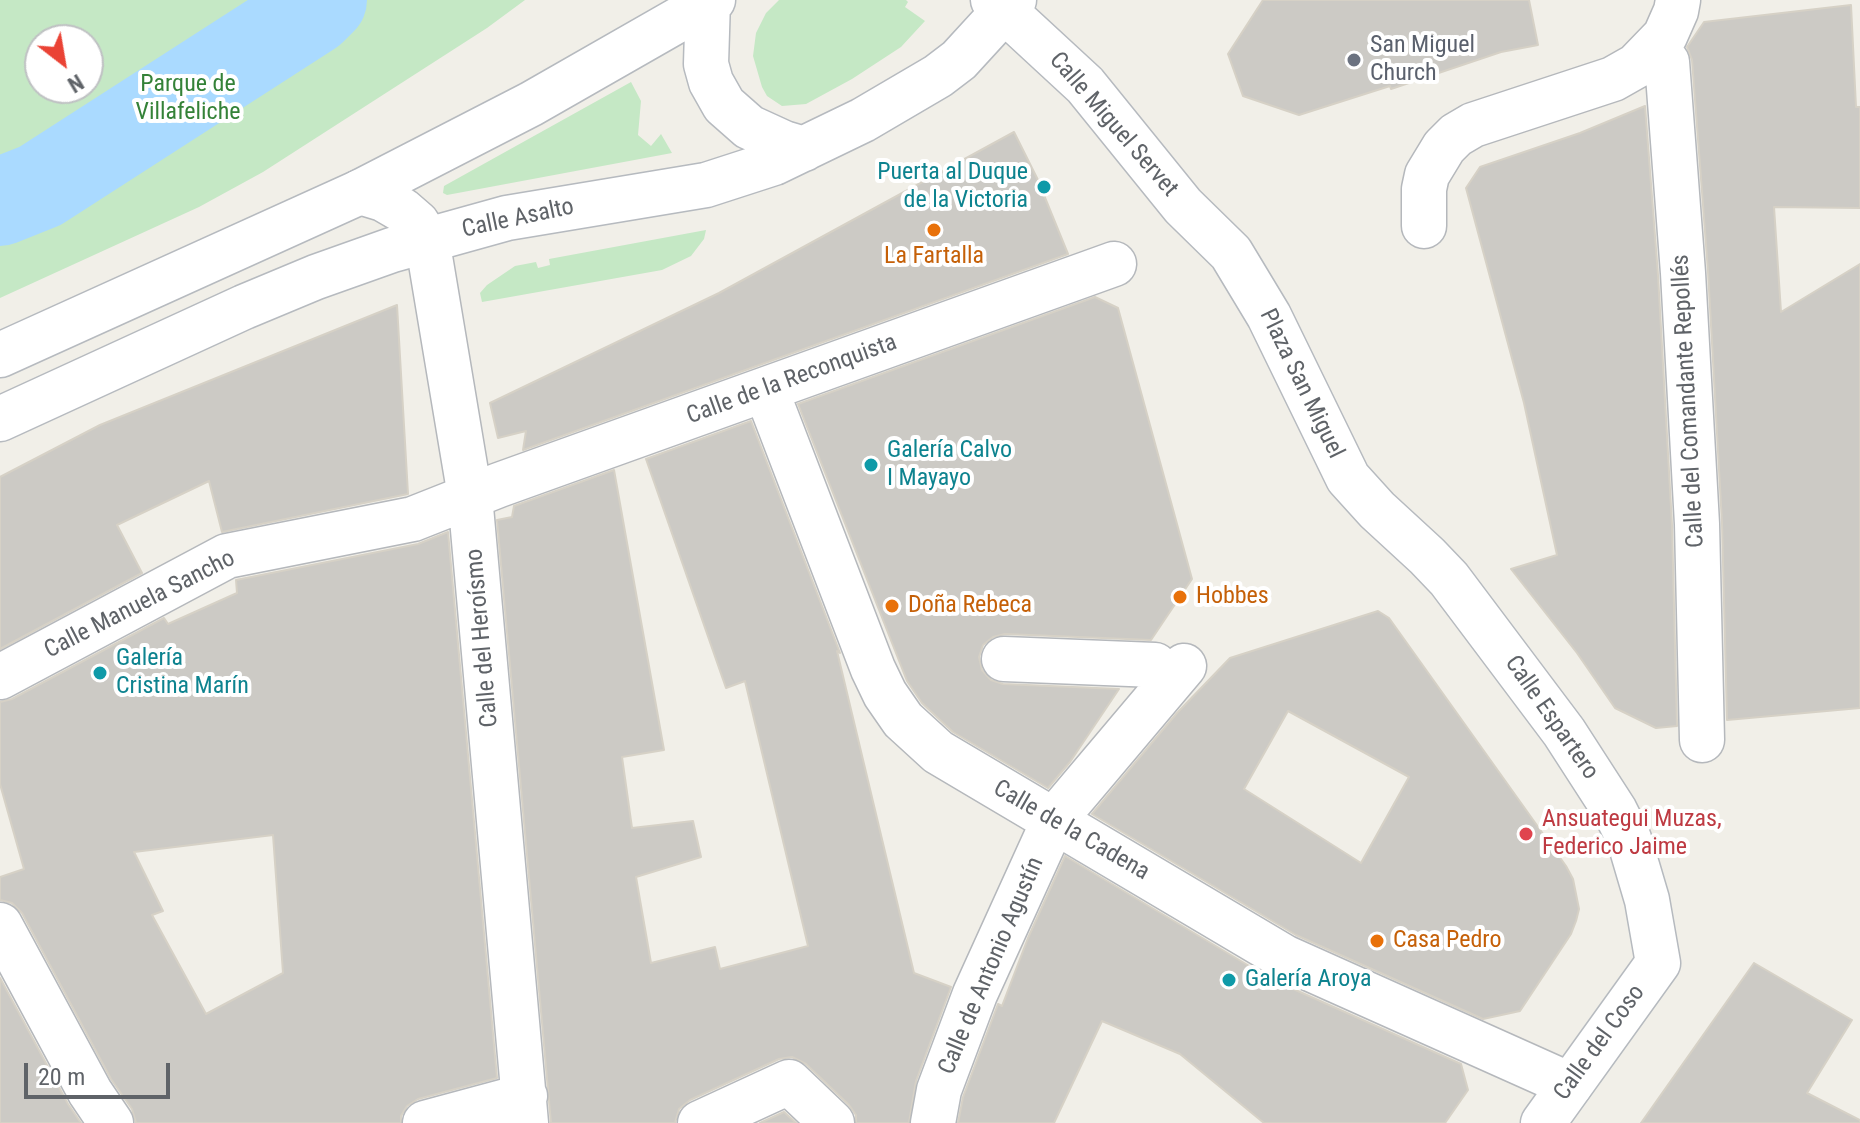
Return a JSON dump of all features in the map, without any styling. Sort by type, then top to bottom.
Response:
[{"type":"street","points":[[1424,226],[1427,175],[1444,147],[1456,135],[1473,125],[1613,79],[1636,66],[1665,36],[1678,0]]},
{"type":"street","points":[[709,1],[706,64],[711,82],[724,105],[749,127],[804,149]]},
{"type":"street","points":[[0,355],[360,192],[531,104],[709,1]]},
{"type":"street","name":"Calle Asalto","points":[[0,419],[244,307],[316,277],[427,239],[507,218],[706,185],[774,163],[863,120],[938,76],[959,60],[1004,4]]},
{"type":"street","name":"Calle Miguel Servet","points":[[1004,4],[1085,85],[1183,206],[1231,253]]},
{"type":"street","name":"Calle del Comandante Repollés","points":[[1667,62],[1696,508],[1702,740]]},
{"type":"street","points":[[360,192],[383,199],[402,210],[417,223],[427,239]]},
{"type":"street","name":"Calle del Heroísmo","points":[[427,239],[470,496],[526,1110]]},
{"type":"street","name":"Plaza San Miguel","points":[[1231,253],[1269,316],[1348,478],[1377,510]]},
{"type":"street","name":"Calle de la Reconquista","points":[[470,496],[1114,264]]},
{"type":"street","name":"Calle de la Cadena","points":[[766,390],[873,669],[903,720],[938,752],[1284,957],[1570,1085]]},
{"type":"street","name":"Calle Manuela Sancho","points":[[0,677],[227,556],[413,519],[470,496]]},
{"type":"street","name":"Calle Espartero","points":[[1377,510],[1449,579],[1564,732],[1615,811],[1629,839],[1647,900],[1658,963]]},
{"type":"street","name":"Calle de Antonio Agustín","points":[[933,1123],[939,1090],[975,994],[1054,820],[1170,666],[1004,659]]},
{"type":"street","points":[[0,925],[90,1092],[111,1123]]},
{"type":"street","name":"Calle del Coso","points":[[1543,1123],[1658,963]]},
{"type":"street","points":[[700,1123],[789,1082],[832,1123]]},
{"type":"street","points":[[425,1123],[526,1110]]},
{"type":"green space","name":"Parque de Villafeliche","points":[[0,0],[525,0],[487,28],[263,172],[199,207],[0,298]]},
{"type":"green space","points":[[779,0],[906,0],[905,7],[925,21],[901,47],[852,79],[806,104],[782,106],[767,96],[753,56],[756,33],[766,13]]},
{"type":"green space","points":[[631,82],[641,101],[638,135],[651,146],[661,134],[672,153],[447,195],[443,193],[444,186]]},
{"type":"green space","points":[[706,230],[704,239],[691,256],[662,270],[482,302],[480,293],[487,285],[515,266],[536,262],[538,268],[550,265],[549,259]]},
{"type":"building","name":"San Miguel Church","points":[[1263,0],[1529,0],[1538,45],[1501,52],[1391,89],[1390,86],[1299,115],[1243,96],[1228,54]]},
{"type":"building","points":[[1851,5],[1856,107],[1860,107],[1860,208],[1774,207],[1781,312],[1860,264],[1860,708],[1727,720],[1722,523],[1708,271],[1692,60],[1687,47],[1704,22]]},
{"type":"building","points":[[1645,106],[1672,525],[1677,726],[1656,728],[1615,708],[1577,653],[1511,569],[1557,555],[1524,403],[1466,188],[1480,167],[1580,133]]},
{"type":"building","points":[[1014,132],[1037,178],[1068,254],[523,450],[526,431],[498,438],[490,403],[719,293]]},
{"type":"building","points":[[1095,297],[1118,308],[1192,579],[1151,640],[1005,634],[993,637],[983,645],[979,657],[982,670],[991,680],[1003,684],[1119,689],[1070,762],[1048,788],[953,732],[922,703],[907,681],[798,404]]},
{"type":"building","points":[[397,305],[408,494],[222,532],[209,481],[117,525],[142,573],[0,649],[0,477],[100,425]]},
{"type":"building","points":[[751,421],[840,653],[837,651],[914,973],[951,987],[916,1081],[909,1123],[856,1123],[856,1115],[849,1105],[806,1064],[792,1057],[779,1059],[690,1100],[679,1109],[675,1123],[551,1123],[497,520],[512,517],[514,506],[614,470],[664,750],[622,757],[632,828],[693,821],[701,857],[636,877],[651,963],[715,947],[720,969],[808,946],[745,681],[726,688],[646,459]]},
{"type":"building","points":[[448,532],[497,1078],[418,1099],[407,1106],[401,1123],[136,1123],[132,1109],[111,1079],[22,913],[12,903],[0,900],[0,877],[24,869],[0,784],[0,702],[12,699],[164,618],[168,624],[237,593],[236,580],[418,544]],"holes":[[[273,835],[283,973],[206,1014],[152,915],[163,911],[134,852]]]},
{"type":"building","points":[[1378,611],[1389,618],[1573,879],[1579,909],[1571,934],[1520,1011],[1483,1019],[1296,935],[1092,814],[1177,713],[1230,658]],"holes":[[[1288,711],[1409,777],[1361,863],[1244,789]]]},
{"type":"building","points":[[1065,856],[1271,979],[1461,1064],[1468,1090],[1445,1123],[1264,1123],[1180,1054],[1102,1021],[1054,1123],[958,1123],[963,1097],[998,1004],[1002,1006]]},
{"type":"building","points":[[1754,963],[1852,1020],[1807,1093],[1860,1120],[1860,1123],[1641,1123]]},
{"type":"building","points":[[0,978],[68,1104],[81,1123],[0,1123]]},
{"type":"building","points":[[784,1112],[796,1123],[760,1123]]},
{"type":"waterway","points":[[0,202],[40,186],[312,11],[323,0]]},
{"type":"place","name":"San Miguel Church","points":[[1354,60]]},
{"type":"place","name":"Puerta al Duque de la Victoria","points":[[1044,187]]},
{"type":"place","name":"La Fartalla","points":[[934,230]]},
{"type":"place","name":"Galería Calvo I Mayayo","points":[[871,465]]},
{"type":"place","name":"Hobbes","points":[[1180,597]]},
{"type":"place","name":"Doña Rebeca","points":[[892,606]]},
{"type":"place","name":"Galería Cristina Marín","points":[[100,673]]},
{"type":"place","name":"Ansuategui Muzas, Federico Jaime","points":[[1526,834]]},
{"type":"place","name":"Casa Pedro","points":[[1377,941]]},
{"type":"place","name":"Galería Aroya","points":[[1229,980]]}]
